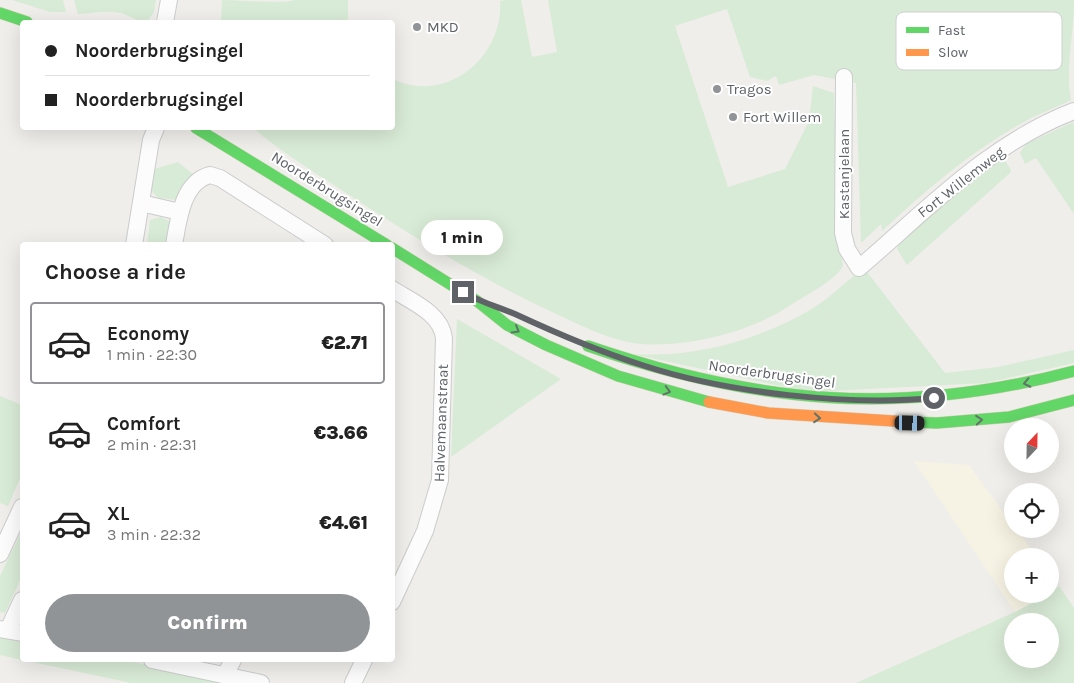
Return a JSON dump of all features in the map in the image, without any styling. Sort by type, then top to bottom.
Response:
[{"type":"main road","points":[[0,13],[21,20]]},
{"type":"main road","name":"Noorderbrugsingel","points":[[199,130],[250,159],[382,242]]},
{"type":"main road","name":"Noorderbrugsingel","points":[[228,134],[250,159]]},
{"type":"main road","points":[[395,250],[477,301],[507,325],[526,336],[618,376],[686,396],[768,413],[834,419],[937,423],[1009,417],[1074,400]]},
{"type":"main road","points":[[477,301],[514,314]]},
{"type":"main road","name":"Noorderbrugsingel","points":[[577,342],[646,367],[703,380],[776,392],[850,399],[919,399],[964,394],[1020,385],[1074,371]]},
{"type":"street","points":[[166,20],[169,0]]},
{"type":"street","name":"Kastanjelaan","points":[[844,77],[844,233],[847,249],[859,268]]},
{"type":"street","name":"Fort Willemweg","points":[[859,268],[973,168],[1037,128],[1074,111]]},
{"type":"street","points":[[134,242],[151,140],[155,130]]},
{"type":"street","points":[[175,242],[180,212],[188,193],[203,177],[210,175],[220,178],[319,242]]},
{"type":"street","points":[[141,203],[180,212]]},
{"type":"street","name":"Halvemaanstraat","points":[[395,291],[435,317],[444,338],[440,480],[424,531],[395,595]]},
{"type":"street","points":[[0,554],[20,511]]},
{"type":"street","points":[[10,631],[20,605]]},
{"type":"street","points":[[162,662],[260,683]]},
{"type":"street","points":[[225,675],[231,662]]},
{"type":"street","points":[[353,683],[363,662]]},
{"type":"shaded area","points":[[914,461],[969,465],[1004,513],[1004,538],[1023,538],[1031,548],[1004,548],[1004,596]]},
{"type":"shaded area","points":[[1009,603],[1030,603],[1015,612]]},
{"type":"green space","points":[[12,0],[63,0],[66,12],[50,12]]},
{"type":"green space","points":[[74,0],[156,0],[154,12],[148,20],[138,20],[116,12],[78,14]]},
{"type":"green space","points":[[222,0],[271,2],[348,0],[348,20],[221,20]]},
{"type":"green space","points":[[521,0],[532,57],[557,52],[548,0],[1074,0],[1069,63],[1071,100],[1028,120],[984,146],[931,187],[882,231],[881,224],[861,243],[856,83],[814,75],[779,85],[776,76],[767,81],[750,77],[727,9],[675,26],[728,187],[785,169],[809,121],[813,86],[834,93],[838,233],[843,266],[834,277],[819,288],[773,316],[755,324],[714,337],[693,341],[652,345],[633,343],[612,338],[582,326],[525,299],[471,270],[308,169],[256,130],[395,130],[395,80],[413,85],[433,86],[451,81],[468,71],[482,57],[492,40],[499,21],[500,1]]},
{"type":"green space","points":[[1073,122],[1074,214],[1036,158],[1025,164],[1020,153],[1026,144]]},
{"type":"green space","points":[[1000,159],[1004,159],[1011,170],[1010,173],[907,265],[897,249],[900,240],[956,191]]},
{"type":"green space","points":[[178,162],[194,175],[177,200],[158,198],[151,190],[154,169]]},
{"type":"green space","points":[[161,217],[170,222],[167,242],[147,242],[150,220]]},
{"type":"green space","points":[[864,268],[945,373],[998,367],[1074,350],[1074,363],[986,383],[809,392],[632,354],[655,355],[701,350],[746,339],[768,331],[817,306]]},
{"type":"green space","points":[[457,319],[561,379],[451,457]]},
{"type":"green space","points":[[0,396],[20,404],[20,479],[8,506],[0,503]]},
{"type":"green space","points":[[20,534],[20,580],[5,613],[0,612],[0,576]]},
{"type":"green space","points":[[1059,586],[1074,608],[1074,683],[856,683],[1004,617],[1004,668],[1059,668],[1059,613],[1013,613],[1032,603],[1059,603]]},
{"type":"green space","points":[[0,634],[20,639],[20,660],[0,655]]},
{"type":"green space","points":[[32,662],[134,662],[234,683],[131,683]]},
{"type":"traffic: fast","points":[[0,13],[21,20]]},
{"type":"traffic: fast","points":[[199,130],[382,242]]},
{"type":"traffic: fast","points":[[395,250],[477,301],[507,325],[546,345],[618,376],[709,402]]},
{"type":"traffic: fast","points":[[588,346],[650,366],[711,381],[770,392],[829,398],[888,399],[948,395],[1010,386],[1074,371]]},
{"type":"traffic: fast","points":[[909,422],[937,423],[1009,417],[1074,400]]},
{"type":"traffic: slow","points":[[709,402],[768,413],[909,422]]},
{"type":"place","name":"MKD","points":[[417,27]]},
{"type":"place","name":"Tragos","points":[[717,89]]},
{"type":"place","name":"Fort Willem","points":[[733,117]]},
{"type":"route","points":[[463,292],[477,301],[514,314],[584,345],[646,367],[686,377],[776,392],[825,397],[874,400],[934,398]]}]
